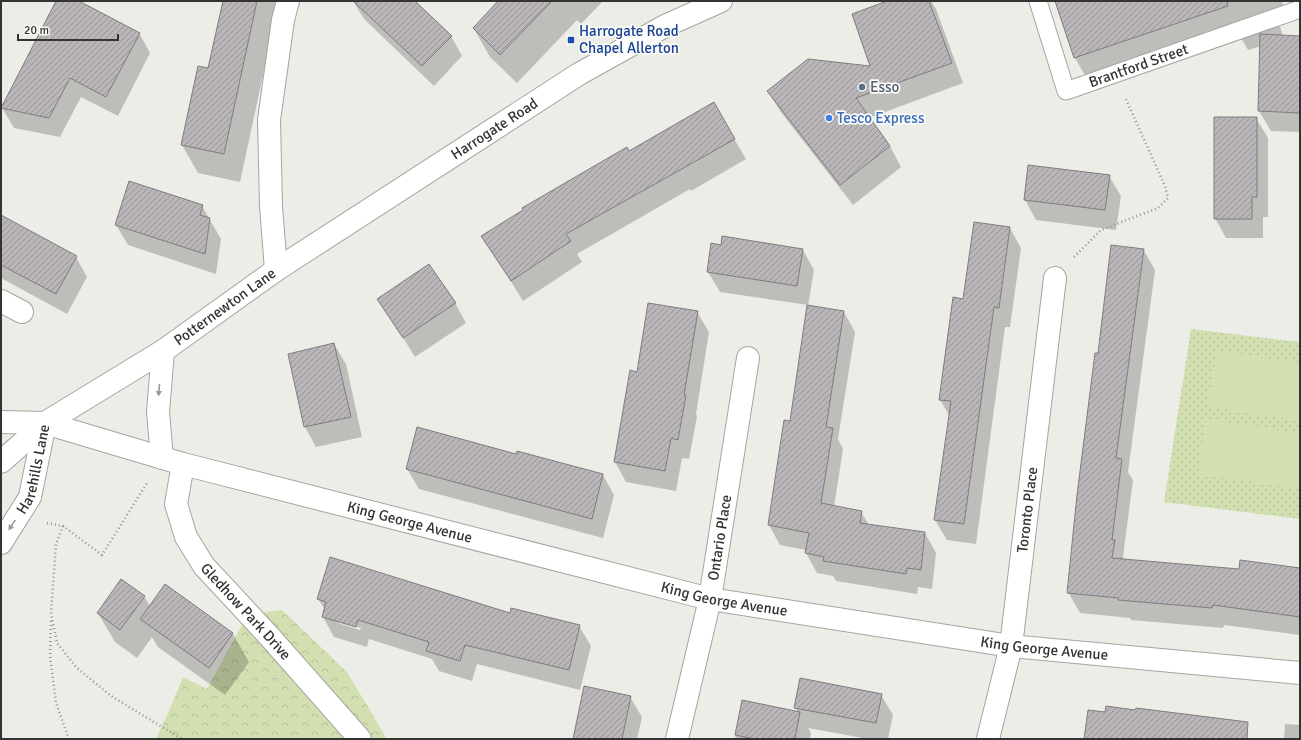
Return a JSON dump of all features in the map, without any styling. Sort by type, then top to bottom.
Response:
[{"type":"street","name":"Potternewton Lane","points":[[45,423],[162,351],[276,270],[271,206],[269,120],[283,20],[288,1]]},
{"type":"street","name":"Harrogate Road","points":[[276,270],[579,74],[665,26],[721,1]]},
{"type":"street","name":"Toronto Place","points":[[988,739],[1011,646],[1055,278]]},
{"type":"street","points":[[1,301],[22,312]]},
{"type":"street","points":[[162,351],[158,412],[162,458]]},
{"type":"street","name":"Ontario Place","points":[[677,739],[710,599],[748,358]]},
{"type":"street","name":"King George Avenue","points":[[1,422],[45,423],[183,464],[710,599],[1011,646],[1300,673]]},
{"type":"street","name":"Harehills Lane","points":[[1,462],[45,423]]},
{"type":"street","name":"Harehills Lane","points":[[1,543],[30,497],[45,423]]},
{"type":"street","name":"Gledhow Park Drive","points":[[183,464],[176,504],[186,537],[204,566],[269,636],[360,739]]},
{"type":"lane","name":"Brantford Street","points":[[1038,1],[1066,91],[1300,9]]},
{"type":"path","points":[[1055,278],[1101,230],[1158,208],[1168,198],[1165,186],[1115,74]]},
{"type":"path","points":[[17,517],[63,526],[102,555],[162,458]]},
{"type":"path","points":[[63,526],[56,544],[50,656],[56,703],[69,739]]},
{"type":"path","points":[[51,617],[57,643],[77,668],[111,696],[182,739]]},
{"type":"green space","points":[[1191,329],[1300,342],[1300,519],[1164,502]]},
{"type":"green space","points":[[1216,351],[1300,363],[1300,421],[1208,407]]},
{"type":"green space","points":[[1206,419],[1300,433],[1300,489],[1198,474]]},
{"type":"green space","points":[[282,610],[347,672],[387,739],[156,739],[183,677],[207,689],[248,614]]},
{"type":"building","points":[[56,1],[79,1],[140,33],[106,97],[70,78],[49,118],[1,108]]},
{"type":"building","points":[[223,1],[257,1],[224,154],[181,145],[198,66],[208,68]]},
{"type":"building","points":[[353,1],[415,1],[452,36],[422,66]]},
{"type":"building","points":[[498,1],[552,1],[500,55],[473,28]]},
{"type":"building","points":[[887,1],[929,1],[952,63],[856,98],[890,146],[840,185],[767,91],[808,59],[870,66],[852,14]]},
{"type":"building","points":[[1055,1],[1227,1],[1228,6],[1074,58]]},
{"type":"building","points":[[1260,34],[1300,36],[1300,113],[1258,111]]},
{"type":"building","points":[[714,102],[735,139],[566,234],[571,241],[511,281],[481,236],[523,210],[522,208],[627,147],[629,151]]},
{"type":"building","points":[[1214,117],[1257,117],[1257,197],[1252,197],[1252,219],[1214,219]]},
{"type":"building","points":[[1028,165],[1110,175],[1105,210],[1024,200]]},
{"type":"building","points":[[129,181],[203,205],[200,215],[210,218],[205,254],[115,225]]},
{"type":"building","points":[[1,215],[77,256],[56,294],[1,265]]},
{"type":"building","points":[[974,222],[1010,227],[999,308],[994,307],[964,524],[934,520],[951,401],[939,400],[953,297],[963,299]]},
{"type":"building","points":[[722,236],[803,249],[797,286],[707,272],[711,243],[721,245]]},
{"type":"building","points":[[1111,245],[1144,249],[1116,458],[1122,459],[1112,540],[1115,540],[1112,558],[1239,569],[1240,560],[1300,568],[1300,617],[1213,605],[1212,608],[1118,600],[1118,598],[1067,593],[1077,495],[1095,353],[1098,353]]},
{"type":"building","points":[[429,264],[456,303],[403,338],[377,299]]},
{"type":"building","points":[[648,303],[698,311],[678,440],[671,438],[665,471],[614,462],[630,370],[637,372]]},
{"type":"building","points":[[807,305],[844,311],[826,427],[833,428],[821,503],[862,511],[860,523],[925,532],[921,570],[907,568],[906,574],[823,561],[824,557],[805,553],[809,533],[768,525],[784,420],[790,421]]},
{"type":"building","points":[[334,343],[351,417],[304,427],[288,354]]},
{"type":"building","points":[[417,427],[516,454],[517,451],[603,474],[592,519],[406,469]]},
{"type":"building","points":[[330,557],[510,613],[511,608],[580,625],[569,670],[465,645],[460,661],[426,651],[429,642],[358,620],[356,627],[322,617],[326,602],[317,599]]},
{"type":"building","points":[[121,579],[145,596],[120,630],[97,613]]},
{"type":"building","points":[[165,584],[233,633],[209,668],[140,619]]},
{"type":"building","points":[[800,678],[882,694],[876,723],[794,708]]},
{"type":"building","points":[[584,686],[631,696],[622,739],[573,739]]},
{"type":"building","points":[[742,700],[800,712],[795,739],[755,739],[735,735]]},
{"type":"building","points":[[1106,706],[1135,710],[1136,708],[1248,722],[1247,739],[1084,739],[1088,710],[1105,712]]},
{"type":"place","name":"Harrogate Road Chapel Allerton","points":[[571,40]]},
{"type":"place","name":"Esso","points":[[862,87]]},
{"type":"place","name":"Tesco Express","points":[[829,118]]}]
